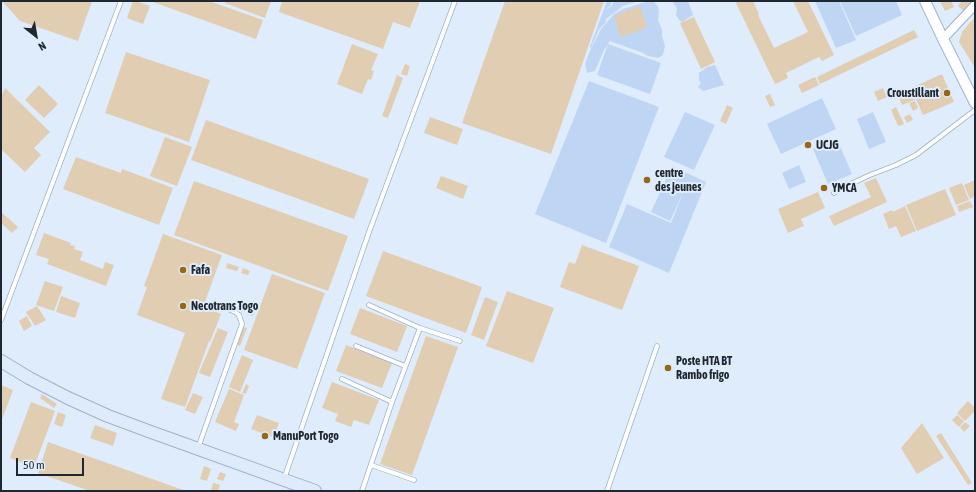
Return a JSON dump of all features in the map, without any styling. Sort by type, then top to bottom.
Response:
[{"type":"main road","points":[[1,361],[29,378],[108,416],[315,491]]},
{"type":"street","points":[[925,1],[975,103]]},
{"type":"street","points":[[943,39],[975,5]]},
{"type":"lane","points":[[1,320],[122,1]]},
{"type":"lane","points":[[284,480],[369,232],[455,1]]},
{"type":"lane","points":[[834,194],[842,188],[916,155],[975,110]]},
{"type":"lane","points":[[369,305],[420,328],[460,341]]},
{"type":"lane","points":[[197,449],[242,324],[240,315],[221,306]]},
{"type":"lane","points":[[362,491],[392,402],[420,328]]},
{"type":"lane","points":[[356,346],[405,366]]},
{"type":"lane","points":[[607,491],[657,346]]},
{"type":"lane","points":[[342,379],[392,402]]},
{"type":"lane","points":[[371,465],[414,480]]},
{"type":"shaded area","points":[[607,1],[611,1],[611,5],[605,10],[612,6],[613,1],[639,1],[623,6],[606,19],[605,17],[606,22],[599,29],[591,48],[591,44]]},
{"type":"shaded area","points":[[653,1],[659,10],[658,20],[662,30],[665,46],[663,55],[658,58],[648,56],[610,41],[604,50],[595,71],[587,73],[585,64],[601,29],[614,14],[623,9]]},
{"type":"shaded area","points":[[672,1],[688,1],[693,15],[682,22],[679,20],[676,15],[677,8]]},
{"type":"shaded area","points":[[815,1],[839,1],[856,40],[836,48]]},
{"type":"shaded area","points":[[840,1],[896,1],[902,15],[856,36]]},
{"type":"shaded area","points":[[608,44],[661,63],[650,94],[597,75]]},
{"type":"shaded area","points":[[715,65],[724,85],[703,91],[698,87],[701,83],[699,80],[699,73],[707,67]]},
{"type":"shaded area","points":[[589,81],[659,107],[606,243],[535,214]]},
{"type":"shaded area","points":[[822,98],[836,129],[781,154],[767,124]]},
{"type":"shaded area","points":[[685,112],[715,125],[694,170],[664,157]]},
{"type":"shaded area","points":[[873,112],[886,142],[869,149],[857,119]]},
{"type":"shaded area","points":[[837,139],[852,174],[828,184],[813,149]]},
{"type":"shaded area","points":[[799,165],[806,182],[789,189],[782,173]]},
{"type":"shaded area","points":[[672,166],[706,182],[669,273],[609,247],[627,204],[671,223],[685,188],[670,221],[651,212]]},
{"type":"building","points":[[2,1],[92,1],[78,41],[20,21]]},
{"type":"building","points":[[133,1],[150,6],[143,24],[127,18]]},
{"type":"building","points":[[150,1],[209,1],[263,20],[256,39]]},
{"type":"building","points":[[226,1],[271,1],[265,18],[225,3]]},
{"type":"building","points":[[282,1],[420,1],[410,28],[393,22],[383,49],[279,12]]},
{"type":"building","points":[[505,1],[604,1],[551,154],[462,123]]},
{"type":"building","points":[[735,1],[753,1],[774,48],[808,32],[793,1],[808,1],[834,55],[822,61],[819,57],[786,73],[788,78],[775,84]]},
{"type":"building","points":[[940,1],[951,1],[954,7],[945,11]]},
{"type":"building","points":[[962,1],[975,1],[965,12],[958,6]]},
{"type":"building","points":[[640,6],[647,27],[621,37],[614,16]]},
{"type":"building","points":[[694,17],[715,62],[701,69],[680,23]]},
{"type":"building","points":[[975,17],[974,66],[959,42],[962,32]]},
{"type":"building","points":[[914,30],[918,37],[820,84],[817,77]]},
{"type":"building","points":[[352,44],[378,54],[371,70],[374,71],[371,80],[368,79],[362,94],[337,84]]},
{"type":"building","points":[[126,52],[210,80],[189,142],[105,113]]},
{"type":"building","points":[[405,64],[410,66],[407,76],[401,74]]},
{"type":"building","points":[[942,74],[954,102],[923,115],[911,88]]},
{"type":"building","points":[[397,75],[403,78],[388,118],[382,116]]},
{"type":"building","points":[[815,77],[819,85],[802,93],[798,85]]},
{"type":"building","points":[[39,85],[58,104],[44,118],[25,100]]},
{"type":"building","points":[[5,88],[50,132],[34,148],[41,155],[25,172],[1,149],[1,97]]},
{"type":"building","points":[[883,88],[887,97],[878,101],[874,92]]},
{"type":"building","points":[[910,88],[915,100],[902,105],[897,94]]},
{"type":"building","points":[[770,94],[775,105],[770,107],[765,96]]},
{"type":"building","points":[[915,101],[918,108],[913,111],[909,103]]},
{"type":"building","points":[[727,105],[733,108],[726,124],[720,121]]},
{"type":"building","points":[[896,107],[904,124],[898,126],[891,110]]},
{"type":"building","points":[[910,114],[913,120],[907,123],[904,117]]},
{"type":"building","points":[[430,117],[463,129],[457,145],[424,133]]},
{"type":"building","points":[[206,120],[369,179],[354,219],[191,160]]},
{"type":"building","points":[[165,137],[192,147],[177,186],[150,176]]},
{"type":"building","points":[[76,157],[121,173],[122,169],[173,188],[159,225],[63,189]]},
{"type":"building","points":[[441,176],[468,186],[463,199],[436,188]]},
{"type":"building","points":[[876,178],[887,202],[834,226],[829,216],[871,197],[864,183]]},
{"type":"building","points":[[975,180],[975,196],[970,199],[964,185]]},
{"type":"building","points":[[194,181],[348,236],[328,291],[174,235]]},
{"type":"building","points":[[962,183],[969,200],[956,205],[949,188]]},
{"type":"building","points":[[945,189],[956,215],[917,231],[906,205]]},
{"type":"building","points":[[818,192],[825,208],[801,219],[804,226],[788,233],[778,209]]},
{"type":"building","points":[[970,201],[973,207],[959,212],[957,206]]},
{"type":"building","points":[[905,206],[916,231],[901,237],[896,226],[889,229],[883,214],[892,210],[893,212]]},
{"type":"building","points":[[1,212],[18,227],[12,233],[1,223]]},
{"type":"building","points":[[44,233],[71,243],[70,245],[75,246],[74,249],[83,252],[80,260],[103,269],[105,262],[114,265],[106,286],[47,264],[49,259],[36,255]]},
{"type":"building","points":[[163,234],[222,255],[203,307],[221,314],[210,342],[209,341],[185,407],[161,399],[185,333],[137,315],[147,287],[144,286]]},
{"type":"building","points":[[582,245],[639,266],[622,310],[560,287],[569,262],[575,264]]},
{"type":"building","points":[[383,251],[482,287],[466,333],[366,296]]},
{"type":"building","points":[[227,263],[239,267],[237,271],[226,268]]},
{"type":"building","points":[[243,268],[250,271],[248,275],[241,273]]},
{"type":"building","points":[[272,274],[325,293],[297,369],[244,350]]},
{"type":"building","points":[[45,281],[63,287],[54,311],[36,305]]},
{"type":"building","points":[[507,291],[554,308],[533,363],[486,346]]},
{"type":"building","points":[[61,296],[80,303],[75,318],[56,312]]},
{"type":"building","points":[[485,297],[498,302],[484,340],[471,335]]},
{"type":"building","points":[[251,303],[257,305],[253,316],[247,314]]},
{"type":"building","points":[[37,306],[46,320],[35,326],[26,312]]},
{"type":"building","points":[[360,308],[407,326],[397,352],[350,334]]},
{"type":"building","points":[[27,316],[32,326],[24,331],[19,321]]},
{"type":"building","points":[[243,327],[247,328],[240,346],[236,344]]},
{"type":"building","points":[[218,328],[228,332],[210,377],[199,373]]},
{"type":"building","points":[[426,336],[458,347],[412,475],[380,464]]},
{"type":"building","points":[[346,345],[392,363],[382,388],[336,371]]},
{"type":"building","points":[[242,355],[253,360],[240,392],[229,387]]},
{"type":"building","points":[[332,382],[379,400],[369,425],[354,420],[351,427],[335,421],[338,414],[322,408]]},
{"type":"building","points":[[246,384],[249,386],[246,394],[242,393]]},
{"type":"building","points":[[1,385],[13,390],[1,422]]},
{"type":"building","points":[[229,389],[244,395],[234,422],[239,424],[236,431],[215,422]]},
{"type":"building","points":[[193,393],[203,397],[195,414],[185,410]]},
{"type":"building","points":[[42,394],[57,404],[54,408],[40,398]]},
{"type":"building","points":[[968,401],[975,408],[975,411],[965,421],[957,413]]},
{"type":"building","points":[[31,402],[55,411],[34,467],[10,458]]},
{"type":"building","points":[[58,412],[66,415],[62,427],[54,424]]},
{"type":"building","points":[[257,415],[279,423],[273,437],[251,429]]},
{"type":"building","points":[[957,415],[964,421],[959,427],[952,420]]},
{"type":"building","points":[[965,422],[970,426],[964,432],[960,427]]},
{"type":"building","points":[[922,423],[944,458],[917,474],[901,448]]},
{"type":"building","points":[[95,425],[117,433],[113,446],[90,438]]},
{"type":"building","points":[[941,433],[972,483],[968,485],[936,436]]},
{"type":"building","points":[[48,442],[186,491],[90,491],[38,473]]},
{"type":"building","points":[[204,466],[211,469],[207,481],[200,479]]},
{"type":"building","points":[[220,472],[226,474],[223,481],[217,479]]},
{"type":"building","points":[[213,483],[220,485],[218,491],[211,491]]},
{"type":"place","name":"Croustillant","points":[[947,93]]},
{"type":"place","name":"UCJG","points":[[808,145]]},
{"type":"place","name":"centre des jeunes","points":[[647,180]]},
{"type":"place","name":"YMCA","points":[[824,188]]},
{"type":"place","name":"Fafa","points":[[183,270]]},
{"type":"place","name":"Necotrans Togo","points":[[183,306]]},
{"type":"place","name":"Poste HTA BT Rambo frigo","points":[[668,368]]},
{"type":"place","name":"ManuPort Togo","points":[[265,436]]}]
